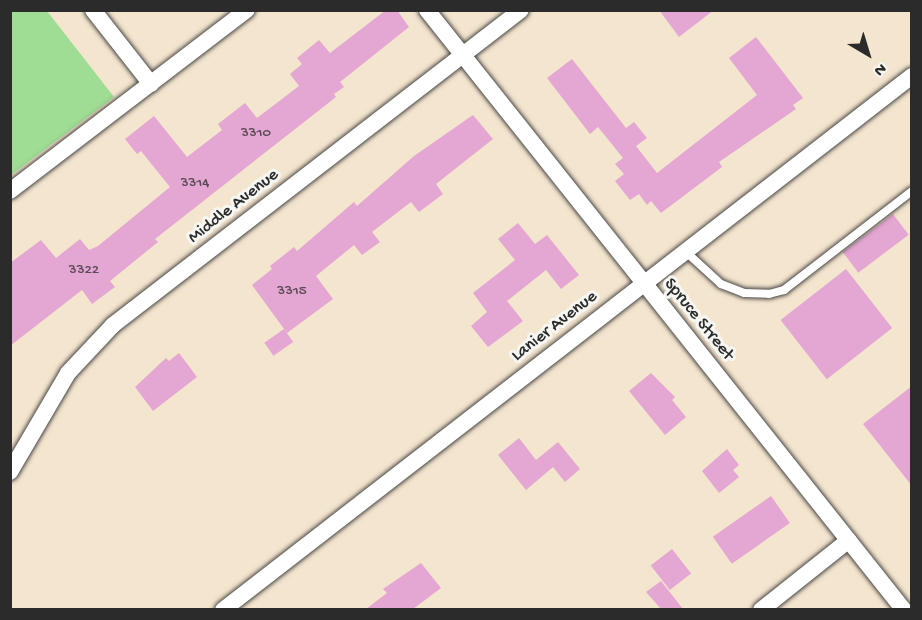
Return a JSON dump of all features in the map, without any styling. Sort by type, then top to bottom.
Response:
[{"type":"street","points":[[93,10],[151,84]]},
{"type":"street","points":[[10,191],[247,10]]},
{"type":"street","name":"Spruce Street","points":[[427,10],[465,54],[643,284],[904,609]]},
{"type":"street","name":"Middle Avenue","points":[[10,471],[68,373],[105,332],[521,10]]},
{"type":"street","name":"Lanier Avenue","points":[[223,609],[912,76]]},
{"type":"street","points":[[761,609],[849,540]]},
{"type":"lane","points":[[686,251],[721,284],[744,293],[770,294],[784,290],[912,191]]},
{"type":"green space","points":[[11,10],[47,11],[114,97],[11,175]]},
{"type":"building","points":[[386,10],[397,10],[409,27],[340,82],[344,87],[334,94],[336,97],[155,239],[158,242],[110,281],[115,287],[92,304],[82,290],[10,346],[10,263],[41,240],[56,258],[80,239],[89,250],[98,246],[170,187],[141,151],[137,154],[125,139],[154,116],[187,157],[222,130],[218,124],[245,103],[257,118],[299,86],[290,74],[302,64],[297,58],[319,40],[330,53]]},
{"type":"building","points":[[659,10],[714,10],[679,37]]},
{"type":"building","points":[[756,37],[803,98],[793,105],[796,109],[719,162],[722,167],[661,213],[651,201],[647,205],[639,194],[630,200],[615,181],[624,174],[615,164],[623,158],[598,127],[590,134],[547,78],[572,59],[626,128],[634,122],[647,138],[636,146],[657,173],[757,95],[729,58]]},
{"type":"building","points":[[473,115],[493,139],[436,184],[443,194],[419,212],[411,202],[372,232],[380,242],[362,255],[354,245],[316,276],[333,299],[287,333],[252,285],[272,269],[270,266],[294,247],[297,251],[354,202],[357,206],[414,156]]},
{"type":"building","points":[[893,214],[909,235],[858,273],[843,252]]},
{"type":"building","points":[[518,223],[535,244],[547,235],[579,275],[561,289],[546,270],[507,301],[523,321],[488,347],[471,326],[487,312],[473,293],[515,260],[498,239]]},
{"type":"building","points":[[846,269],[892,328],[827,379],[781,320]]},
{"type":"building","points":[[284,329],[293,342],[274,356],[264,343]]},
{"type":"building","points":[[179,353],[197,377],[153,411],[135,387],[166,358],[169,361]]},
{"type":"building","points":[[651,373],[675,397],[672,400],[686,417],[665,435],[629,391]]},
{"type":"building","points":[[912,386],[912,486],[863,424]]},
{"type":"building","points":[[519,438],[536,460],[558,442],[580,469],[565,482],[553,467],[526,490],[498,455]]},
{"type":"building","points":[[727,449],[739,465],[733,470],[739,477],[719,493],[702,471]]},
{"type":"building","points":[[771,496],[790,523],[732,564],[713,537]]},
{"type":"building","points":[[672,549],[691,573],[670,590],[651,566]]},
{"type":"building","points":[[421,563],[441,588],[413,609],[366,609],[387,593],[383,589]]},
{"type":"building","points":[[661,581],[683,609],[661,609],[646,592]]}]
